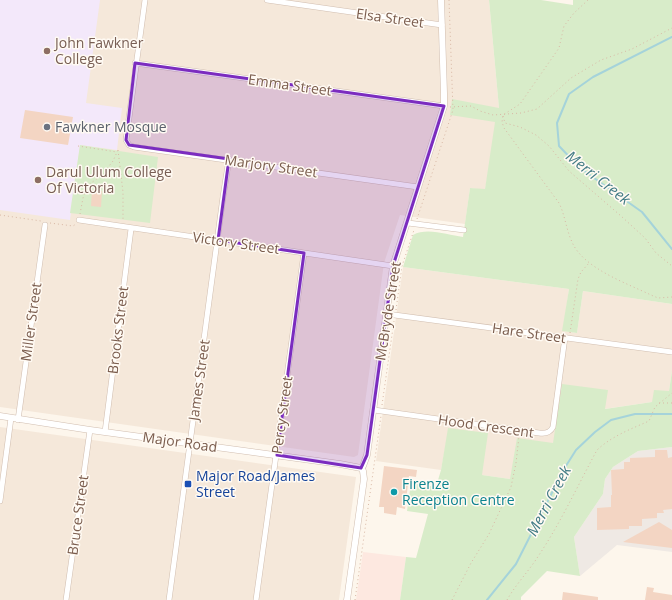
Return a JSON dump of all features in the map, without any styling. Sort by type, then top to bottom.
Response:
[{"type":"street","points":[[136,63],[145,0]]},
{"type":"street","name":"Elsa Street","points":[[267,0],[442,25]]},
{"type":"street","name":"McBryde Street","points":[[360,468],[363,466],[367,455],[393,266],[408,223],[444,106],[441,0]]},
{"type":"street","name":"Emma Street","points":[[136,63],[444,106]]},
{"type":"street","name":"Marjory Street","points":[[136,63],[126,140],[129,145],[134,147],[229,159],[418,187]]},
{"type":"street","name":"James Street","points":[[169,600],[229,159]]},
{"type":"street","name":"Victory Street","points":[[79,220],[123,228],[218,240],[393,266]]},
{"type":"street","points":[[408,223],[464,230]]},
{"type":"street","name":"Miller Street","points":[[18,420],[45,225]]},
{"type":"street","name":"Brooks Street","points":[[105,432],[131,229]]},
{"type":"street","name":"Percy Street","points":[[256,600],[304,253]]},
{"type":"street","name":"Hare Street","points":[[387,314],[672,352]]},
{"type":"street","name":"Hood Crescent","points":[[374,410],[544,434],[550,432],[567,338]]},
{"type":"street","name":"Major Road","points":[[0,416],[18,420],[360,468]]},
{"type":"street","points":[[0,501],[11,418]]},
{"type":"street","name":"Bruce Street","points":[[66,600],[90,430]]},
{"type":"street","points":[[347,600],[364,479],[364,473],[360,468]]},
{"type":"path","points":[[355,600],[402,266],[453,107],[449,0]]},
{"type":"path","points":[[588,0],[574,13],[564,26],[559,48],[520,104],[503,116],[502,122],[504,128],[559,203],[571,242],[577,250],[590,263],[600,270],[658,298],[672,297]]},
{"type":"path","points":[[444,106],[471,106],[493,116],[520,113],[537,108],[571,78],[601,60],[632,49],[672,28]]},
{"type":"path","points":[[503,116],[505,123],[520,127],[536,135],[549,146],[569,171],[629,223],[645,238],[656,253],[672,266]]},
{"type":"path","points":[[78,146],[117,152],[118,150],[123,192],[123,228]]},
{"type":"path","points":[[0,216],[73,226],[79,220],[83,198],[88,186],[102,175],[117,152]]},
{"type":"path","points":[[567,338],[578,279],[581,272],[590,263]]},
{"type":"path","points":[[507,600],[512,590],[539,556],[597,450],[604,443],[620,434],[649,422],[658,403],[672,393]]},
{"type":"path","points":[[658,403],[672,403]]},
{"type":"path","points":[[452,600],[470,563],[489,534],[511,487],[520,431]]},
{"type":"highlighted area","points":[[135,63],[444,106],[393,266],[367,455],[361,468],[277,455],[304,253],[218,240],[229,159],[129,145],[126,140]]},
{"type":"shaded area","points":[[0,0],[489,0],[499,108],[485,190],[470,188],[465,224],[400,215],[384,263],[358,455],[354,457],[0,407]]},
{"type":"shaded area","points":[[0,0],[100,0],[86,103],[122,108],[117,150],[80,145],[70,220],[0,210]]},
{"type":"shaded area","points":[[403,267],[569,289],[563,331],[577,333],[583,291],[672,304],[672,371],[669,391],[652,402],[604,409],[553,443],[510,479],[482,475],[449,428],[441,470],[376,461]]},
{"type":"shaded area","points":[[0,427],[356,477],[339,600],[0,600]]},
{"type":"shaded area","points":[[672,447],[672,552],[617,545],[580,576],[574,537],[603,494],[605,479],[613,467],[638,451]]},
{"type":"shaded area","points":[[363,552],[406,557],[400,600],[356,600]]},
{"type":"green space","points":[[489,0],[541,0],[573,5],[573,0],[672,0],[672,304],[583,291],[577,333],[562,331],[569,289],[403,267],[413,235],[425,232],[438,232],[463,237],[470,188],[485,189],[495,122],[450,115],[452,99],[499,108]]},
{"type":"green space","points":[[80,145],[158,157],[150,223],[70,213]]},
{"type":"green space","points":[[672,371],[672,447],[638,451],[613,467],[605,479],[603,494],[574,537],[580,576],[547,571],[521,597],[521,600],[400,600],[406,557],[416,558],[428,514],[407,511],[411,483],[436,487],[441,470],[448,428],[488,433],[482,475],[510,479],[517,438],[553,443],[562,384],[608,390],[605,409],[652,402],[654,390],[669,391]]},
{"type":"building","name":"Fawkner Mosque","points":[[25,110],[73,117],[68,145],[20,138]]},
{"type":"building","points":[[92,190],[102,191],[101,207],[91,206]]},
{"type":"building","points":[[655,450],[667,450],[668,458],[672,457],[672,509],[663,510],[664,513],[657,513],[657,518],[642,519],[642,526],[629,526],[629,529],[597,530],[597,508],[611,507],[611,470],[624,469],[624,462],[630,462],[630,458],[655,457]]},
{"type":"building","name":"Firenze Reception Centre","points":[[384,466],[417,470],[416,477],[409,476],[405,509],[397,507],[396,515],[384,513],[384,507],[379,507]]},
{"type":"building","points":[[659,522],[672,530],[672,548],[623,542]]},
{"type":"building","points":[[647,587],[654,588],[653,592],[672,595],[672,600],[645,600]]},
{"type":"building","points":[[563,592],[598,597],[598,600],[562,600]]},
{"type":"waterway","name":"Merri Creek","points":[[672,37],[593,77],[569,94],[557,123],[559,146],[580,168],[642,212],[672,249]]},
{"type":"waterway","name":"Merri Creek","points":[[487,600],[516,564],[564,469],[576,450],[595,432],[611,420],[635,414],[672,414]]},
{"type":"place","name":"John Fawkner College","points":[[47,51]]},
{"type":"place","name":"Fawkner Mosque","points":[[47,127]]},
{"type":"place","name":"Darul Ulum College Of Victoria","points":[[38,180]]},
{"type":"place","name":"Major Road/James Street","points":[[188,484]]},
{"type":"place","name":"Firenze Reception Centre","points":[[394,492]]}]
